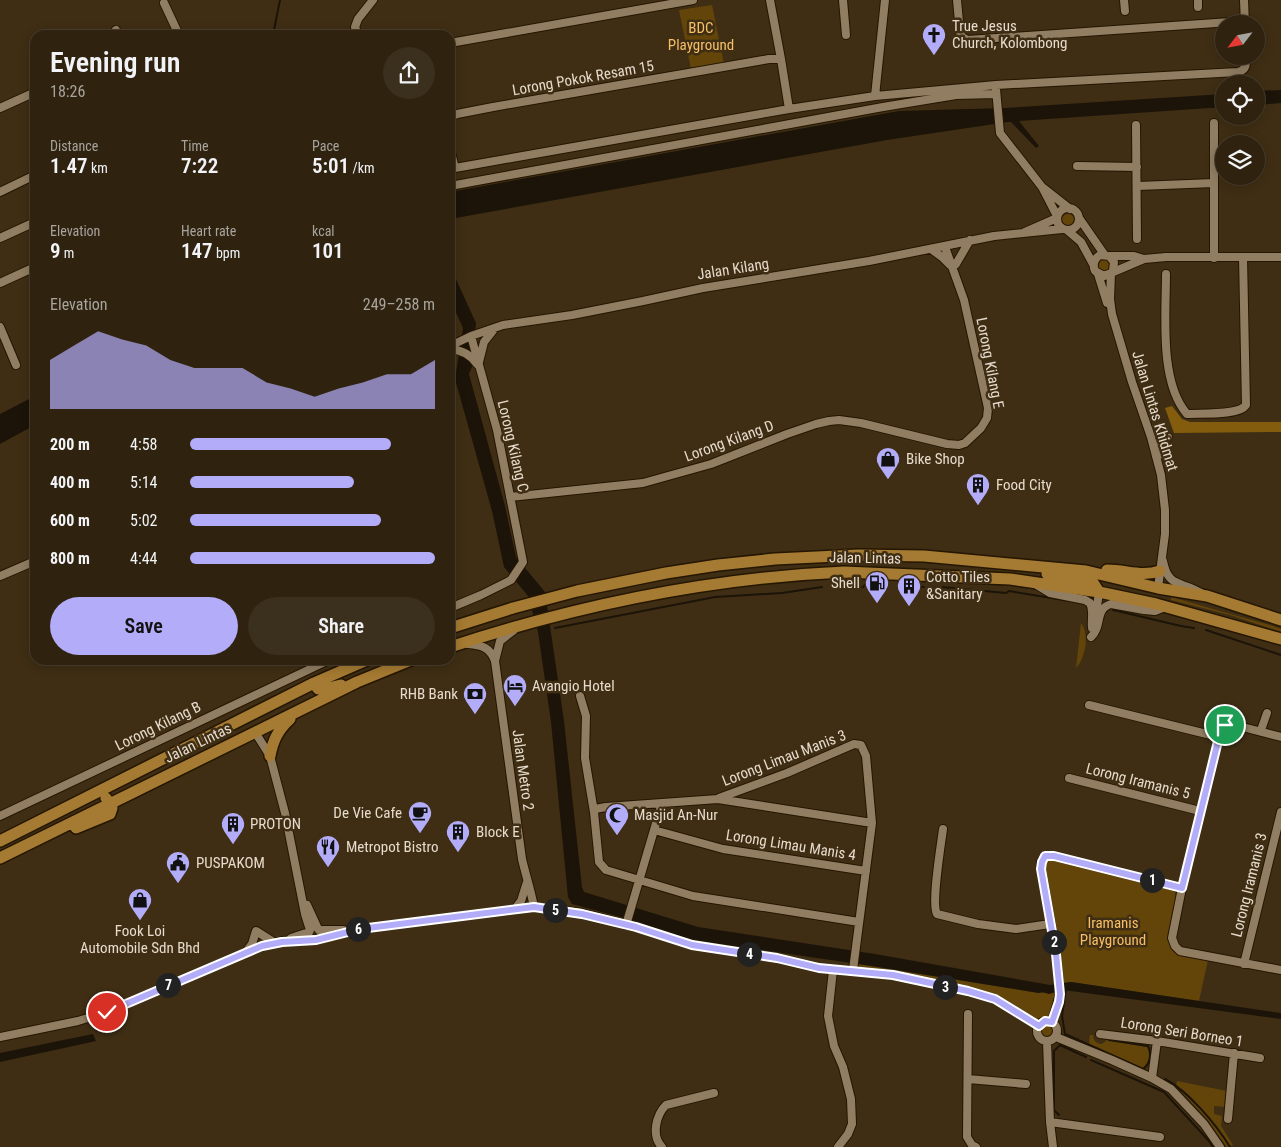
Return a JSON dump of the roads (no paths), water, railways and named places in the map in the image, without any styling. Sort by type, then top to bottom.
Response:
[{"type":"highway","name":"Jalan Lintas","points":[[455,626],[513,608],[577,591],[666,573],[775,559],[858,555],[948,558],[1086,571],[1158,588],[1206,596],[1281,620]]},
{"type":"highway","points":[[948,558],[977,566],[1092,581],[1098,592]]},
{"type":"highway","points":[[1086,571],[1105,569],[1149,574],[1160,570]]},
{"type":"highway","name":"Jalan Lintas","points":[[455,646],[533,621],[612,601],[679,589],[820,573],[917,574],[1010,579],[1098,592],[1165,607],[1281,639]]},
{"type":"highway","points":[[1158,588],[1158,596],[1161,600],[1220,615],[1281,634]]},
{"type":"highway","name":"Jalan Lintas","points":[[0,841],[233,723],[355,665]]},
{"type":"highway","name":"Jalan Lintas","points":[[110,804],[357,682],[399,665]]},
{"type":"highway","points":[[314,683],[318,689],[324,689],[357,682]]},
{"type":"highway","points":[[270,756],[277,732],[299,711]]},
{"type":"highway","points":[[233,723],[247,726],[255,732]]},
{"type":"highway","points":[[0,858],[36,841],[46,840],[104,818],[111,811],[110,804],[101,794],[93,795]]},
{"type":"street","points":[[356,30],[355,27],[358,19],[373,0]]},
{"type":"street","points":[[455,42],[693,0]]},
{"type":"street","points":[[770,0],[789,109]]},
{"type":"street","points":[[843,0],[846,35]]},
{"type":"street","points":[[875,96],[885,0]]},
{"type":"street","points":[[957,0],[960,33],[962,37],[968,40],[1215,24]]},
{"type":"street","points":[[1124,0],[1125,11]]},
{"type":"street","points":[[1244,0],[1245,15]]},
{"type":"street","points":[[164,3],[177,30]]},
{"type":"street","name":"Lorong Pokok Resam 15","points":[[455,115],[769,59],[781,59]]},
{"type":"street","points":[[455,168],[789,109],[875,96],[996,85],[1238,72],[1243,71],[1245,65]]},
{"type":"street","points":[[996,85],[998,127],[1003,138],[1042,187],[1057,217],[1057,223],[1081,242],[1098,274],[1112,314]]},
{"type":"street","points":[[0,108],[30,94]]},
{"type":"street","points":[[455,185],[883,107],[956,95],[996,94]]},
{"type":"street","points":[[1214,122],[1214,258]]},
{"type":"street","points":[[1136,125],[1137,239]]},
{"type":"street","points":[[1077,166],[1137,167]]},
{"type":"street","points":[[0,192],[30,178]]},
{"type":"street","points":[[1138,186],[1214,183]]},
{"type":"street","points":[[1042,187],[1078,214],[1079,218],[1114,262],[1112,272]]},
{"type":"street","points":[[1057,217],[1063,210],[1070,209]]},
{"type":"street","name":"Jalan Kilang","points":[[1023,232],[1057,217]]},
{"type":"street","points":[[1065,230],[1076,227],[1079,218]]},
{"type":"street","points":[[0,238],[30,224]]},
{"type":"street","name":"Jalan Kilang","points":[[455,345],[471,336],[496,326],[643,301],[703,288],[816,270],[948,246],[970,240],[1023,232],[1035,233],[1065,230]]},
{"type":"street","points":[[931,249],[954,266],[970,240]]},
{"type":"street","name":"Lorong Kilang E","points":[[948,246],[974,341],[988,413],[984,424],[974,436],[965,443],[953,445]]},
{"type":"street","points":[[1093,264],[1096,257],[1107,255],[1144,258],[1166,256],[1214,258],[1281,257]]},
{"type":"street","points":[[1166,274],[1166,346],[1168,368],[1177,400],[1187,414],[1236,412],[1246,405],[1243,257]]},
{"type":"street","points":[[1098,274],[1104,276],[1144,258]]},
{"type":"street","points":[[0,283],[30,268]]},
{"type":"street","name":"Jalan Lintas Khidmat","points":[[1112,272],[1110,299],[1112,314],[1161,475],[1165,510],[1163,559]]},
{"type":"street","points":[[479,365],[484,342],[496,326]]},
{"type":"street","points":[[0,327],[16,365]]},
{"type":"street","name":"Lorong Kilang C","points":[[455,606],[511,580],[524,562],[497,430],[471,336]]},
{"type":"street","points":[[455,349],[473,357],[479,365]]},
{"type":"street","name":"Lorong Kilang D","points":[[510,497],[643,483],[712,464],[796,431],[829,421],[861,423],[953,445]]},
{"type":"street","points":[[1161,475],[1159,443],[1168,437]]},
{"type":"street","points":[[1158,588],[1163,559]]},
{"type":"street","points":[[1163,559],[1168,577],[1173,582],[1190,587],[1206,596]]},
{"type":"street","points":[[0,576],[30,563]]},
{"type":"street","points":[[1032,583],[1050,593],[1085,600],[1090,603],[1092,628],[1098,592]]},
{"type":"street","points":[[1091,637],[1097,632],[1100,614],[1111,604],[1155,611],[1165,607]]},
{"type":"street","name":"Jalan Metro 2","points":[[533,621],[516,628],[502,639],[495,660],[508,762],[527,882],[531,889],[534,907]]},
{"type":"street","points":[[455,646],[478,644],[493,654],[495,660]]},
{"type":"street","name":"Lorong Kilang B","points":[[0,816],[318,665]]},
{"type":"street","points":[[580,696],[586,716],[584,758],[594,812],[599,862],[602,867],[606,870],[693,896],[859,922]]},
{"type":"street","points":[[1089,705],[1219,737]]},
{"type":"street","points":[[1261,730],[1267,713]]},
{"type":"street","points":[[1281,737],[1261,730],[1231,724],[1225,725],[1219,737],[1200,811],[1172,938],[1175,946],[1180,951],[1281,970]]},
{"type":"street","points":[[255,732],[270,756],[302,894],[314,933]]},
{"type":"street","name":"Lorong Limau Manis 3","points":[[718,799],[787,773],[854,744],[861,744],[866,756],[872,823]]},
{"type":"street","name":"Lorong Iramanis 5","points":[[1069,778],[1200,811]]},
{"type":"street","points":[[594,812],[595,809],[606,807],[718,799],[872,823],[853,968]]},
{"type":"street","points":[[626,923],[662,803]]},
{"type":"street","name":"Lorong Iramanis 3","points":[[1244,964],[1281,812]]},
{"type":"street","name":"Lorong Limau Manis 4","points":[[654,830],[724,850],[866,871]]},
{"type":"street","points":[[943,830],[935,890],[935,911],[937,914],[978,924],[1016,928],[1050,924]]},
{"type":"street","points":[[1052,1022],[1060,994],[1056,954],[1041,869],[1045,856],[1054,856],[1109,868],[1182,888]]},
{"type":"street","points":[[514,910],[521,901],[527,882]]},
{"type":"street","points":[[0,1037],[107,1012],[246,952],[314,933],[534,907],[626,923],[692,945],[777,958],[833,970],[853,968],[983,994],[1006,1005],[1039,1026]]},
{"type":"street","points":[[246,952],[252,944],[256,931],[279,942]]},
{"type":"street","points":[[833,970],[828,1016],[834,1046],[843,1067],[851,1099],[852,1124],[848,1134],[838,1147]]},
{"type":"street","points":[[968,1014],[967,1137],[972,1145],[976,1147]]},
{"type":"street","points":[[1045,1021],[1052,1022],[1057,1028],[1056,1037],[1047,1042],[1041,1039],[1038,1036],[1039,1026],[1045,1021]]},
{"type":"street","name":"Lorong Seri Borneo 1","points":[[1100,1034],[1157,1041],[1260,1058]]},
{"type":"street","points":[[1056,1037],[1152,1078],[1171,1089],[1204,1124],[1220,1147]]},
{"type":"street","points":[[1152,1078],[1157,1041]]},
{"type":"street","points":[[1047,1042],[1050,1122],[1053,1147]]},
{"type":"street","points":[[1228,1119],[1234,1053]]},
{"type":"street","points":[[968,1079],[1026,1084]]},
{"type":"street","points":[[662,1147],[657,1141],[655,1129],[661,1110],[666,1105],[714,1093]]},
{"type":"street","points":[[1050,1122],[1160,1137]]},
{"type":"waterway","points":[[274,30],[280,0]]},
{"type":"waterway","points":[[848,588],[863,587],[865,585]]},
{"type":"waterway","points":[[901,585],[924,587]]},
{"type":"waterway","points":[[555,628],[715,597],[782,593],[822,587]]},
{"type":"waterway","points":[[932,588],[941,587],[1006,593],[1009,591],[1070,601]]},
{"type":"waterway","points":[[1113,610],[1194,628]]},
{"type":"waterway","points":[[1206,630],[1281,655]]},
{"type":"waterway","points":[[1066,988],[1062,1016],[1065,1034],[1143,1069],[1149,1062],[1148,1046],[1109,1040]]},
{"type":"waterway","points":[[1059,1115],[1054,1110],[1054,1051],[1060,1045],[1086,1057]]},
{"type":"waterway","points":[[1091,1060],[1164,1092],[1213,1147]]},
{"type":"waterway","points":[[1165,1079],[1183,1091],[1201,1109],[1230,1147]]},
{"type":"place","name":"True Jesus Church, Kolombong","points":[[934,56]]},
{"type":"place","name":"Bike Shop","points":[[888,480]]},
{"type":"place","name":"Food City","points":[[978,506]]},
{"type":"place","name":"Shell","points":[[877,604]]},
{"type":"place","name":"Cotto Tiles &Sanitary","points":[[909,607]]},
{"type":"place","name":"Avangio Hotel","points":[[515,707]]},
{"type":"place","name":"RHB Bank","points":[[475,715]]},
{"type":"place","name":"De Vie Cafe","points":[[420,834]]},
{"type":"place","name":"Masjid An-Nur","points":[[617,836]]},
{"type":"place","name":"PROTON","points":[[233,845]]},
{"type":"place","name":"Block E","points":[[458,853]]},
{"type":"place","name":"Metropot Bistro","points":[[328,868]]},
{"type":"place","name":"PUSPAKOM","points":[[178,884]]},
{"type":"place","name":"Fook Loi Automobile Sdn Bhd","points":[[140,921]]},
{"type":"park label","name":"BDC Playground","points":[[701,36]]},
{"type":"park label","name":"Iramanis Playground","points":[[1113,932]]}]
